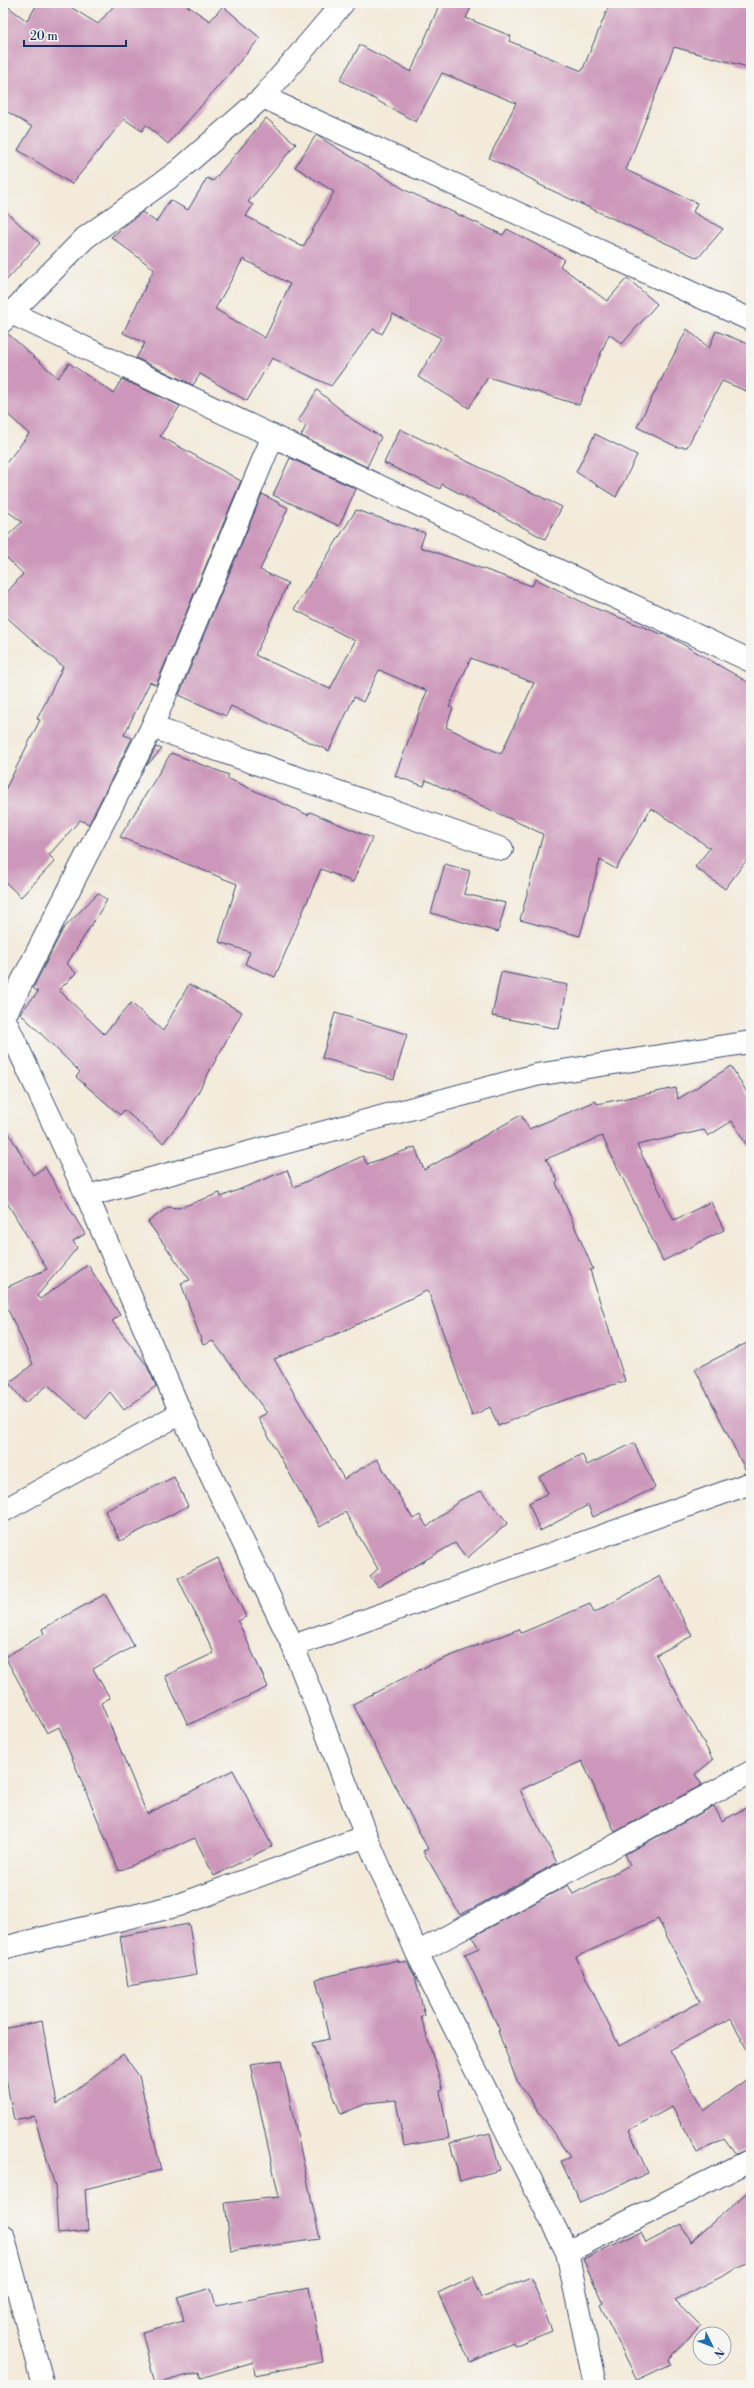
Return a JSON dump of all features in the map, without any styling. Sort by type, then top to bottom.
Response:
[{"type":"street","points":[[343,3],[263,97],[176,172],[85,238],[7,317],[273,436],[751,661]]},
{"type":"street","points":[[263,97],[751,320]]},
{"type":"street","points":[[273,436],[152,727],[3,1018],[87,1196],[181,1413],[293,1646],[366,1836],[417,1953],[567,2252],[595,2385]]},
{"type":"street","points":[[152,727],[502,849]]},
{"type":"street","points":[[87,1196],[536,1075],[751,1042]]},
{"type":"street","points":[[3,1511],[181,1413]]},
{"type":"street","points":[[293,1646],[751,1483]]},
{"type":"street","points":[[417,1953],[751,1772]]},
{"type":"street","points":[[3,1948],[179,1905],[366,1836]]},
{"type":"street","points":[[567,2252],[751,2160]]},
{"type":"street","points":[[3,2235],[42,2385]]},
{"type":"building","points":[[3,3],[27,21],[38,3],[64,3],[98,24],[116,3],[183,3],[210,21],[223,6],[260,38],[168,144],[146,125],[142,131],[124,119],[72,184],[18,150],[32,127],[3,109]]},
{"type":"building","points":[[440,3],[473,3],[466,18],[511,36],[509,41],[582,71],[610,3],[751,3],[751,68],[674,47],[626,170],[697,203],[693,212],[723,229],[698,258],[538,184],[539,183],[489,158],[516,103],[442,73],[416,122],[340,80],[360,45],[411,72]]},
{"type":"building","points":[[266,118],[296,144],[248,202],[253,205],[246,216],[303,247],[334,192],[295,167],[316,135],[407,191],[503,235],[507,229],[564,259],[560,266],[607,301],[627,278],[657,304],[622,344],[609,334],[579,405],[488,377],[469,408],[418,377],[441,338],[393,314],[382,334],[373,329],[331,386],[272,358],[247,401],[200,374],[193,385],[136,358],[145,343],[123,333],[154,269],[111,237],[142,212],[156,222],[170,200],[188,210],[207,178],[213,181]],"holes":[[[243,259],[290,284],[265,338],[215,309]]]},
{"type":"building","points":[[3,209],[40,243],[3,284]]},
{"type":"building","points":[[687,329],[709,348],[716,331],[751,345],[751,393],[722,381],[687,447],[677,447],[637,427]]},
{"type":"building","points":[[3,333],[7,333],[58,378],[69,363],[113,393],[122,379],[180,406],[160,436],[241,481],[156,685],[150,682],[124,735],[132,738],[89,824],[80,820],[49,855],[55,861],[21,897],[3,880],[3,794],[40,720],[37,719],[63,667],[3,614],[3,597],[23,574],[3,554],[3,540],[22,522],[3,508],[3,467],[29,434],[3,410]]},
{"type":"building","points":[[317,390],[353,420],[381,437],[367,467],[301,436],[306,426],[298,421]]},
{"type":"building","points":[[400,429],[562,507],[545,539],[442,484],[440,489],[384,463]]},
{"type":"building","points":[[595,434],[637,455],[616,497],[576,472]]},
{"type":"building","points":[[290,458],[356,489],[339,526],[273,495]]},
{"type":"building","points":[[262,494],[288,508],[260,570],[288,583],[255,655],[330,689],[355,641],[294,609],[356,510],[425,533],[420,547],[532,586],[536,579],[592,607],[672,638],[751,684],[751,854],[725,889],[695,867],[710,848],[651,808],[616,869],[600,860],[580,936],[520,920],[543,834],[426,780],[424,786],[395,776],[427,691],[379,670],[363,702],[354,697],[329,751],[231,706],[226,716],[179,695]],"holes":[[[471,658],[534,683],[501,754],[446,727],[453,708],[449,707]]]},
{"type":"building","points":[[156,747],[162,749],[146,766]]},
{"type":"building","points":[[171,753],[229,775],[227,778],[308,815],[310,812],[372,838],[353,882],[321,869],[275,977],[245,964],[250,952],[219,942],[237,884],[120,837]]},
{"type":"building","points":[[445,864],[470,871],[464,894],[506,903],[498,932],[431,913]]},
{"type":"building","points":[[98,893],[107,900],[67,964],[76,973],[59,990],[104,1034],[131,1003],[163,1031],[189,984],[242,1012],[185,1116],[163,1143],[124,1110],[120,1115],[76,1077],[80,1072],[20,1013],[38,992],[33,988],[63,929]]},
{"type":"building","points":[[501,972],[568,985],[559,1029],[492,1016]]},
{"type":"building","points":[[335,1013],[407,1034],[394,1079],[322,1058]]},
{"type":"building","points":[[731,1066],[751,1099],[751,1152],[732,1121],[708,1136],[704,1130],[637,1145],[674,1220],[711,1202],[724,1230],[663,1261],[602,1136],[546,1159],[558,1181],[556,1183],[593,1269],[590,1270],[625,1381],[543,1407],[498,1426],[490,1407],[472,1416],[428,1290],[341,1332],[274,1359],[344,1479],[377,1459],[413,1519],[420,1515],[427,1527],[460,1500],[481,1491],[508,1523],[467,1558],[455,1543],[378,1587],[370,1576],[378,1569],[345,1512],[320,1527],[258,1418],[267,1413],[213,1341],[203,1345],[181,1283],[190,1280],[148,1222],[168,1207],[179,1208],[220,1193],[221,1197],[287,1170],[294,1187],[363,1156],[367,1164],[415,1147],[424,1170],[521,1115],[529,1129],[596,1101],[597,1104],[676,1088],[678,1099]]},
{"type":"building","points":[[3,1123],[33,1175],[45,1167],[85,1234],[73,1241],[77,1248],[37,1296],[40,1299],[88,1265],[120,1315],[112,1321],[146,1364],[156,1386],[124,1410],[110,1392],[86,1419],[48,1385],[25,1403],[9,1383],[33,1364],[3,1299],[3,1289],[47,1269],[3,1196]]},
{"type":"building","points":[[751,1341],[751,1471],[746,1471],[695,1369]]},
{"type":"building","points":[[634,1443],[655,1488],[593,1517],[588,1505],[540,1531],[529,1503],[548,1493],[539,1477],[582,1454],[587,1465]]},
{"type":"building","points":[[174,1477],[188,1506],[120,1541],[105,1511]]},
{"type":"building","points":[[218,1558],[246,1617],[238,1621],[268,1687],[188,1725],[165,1676],[214,1653],[178,1578]]},
{"type":"building","points":[[660,1576],[692,1636],[656,1655],[713,1760],[695,1774],[702,1785],[615,1832],[582,1761],[520,1790],[557,1863],[460,1915],[423,1851],[428,1849],[353,1704],[433,1663],[519,1629],[521,1633],[590,1604],[594,1613]]},
{"type":"building","points":[[105,1594],[134,1646],[93,1669],[110,1698],[101,1703],[147,1814],[233,1770],[272,1846],[214,1876],[195,1838],[119,1871],[59,1727],[47,1733],[5,1657],[44,1634],[42,1629]]},
{"type":"building","points":[[751,1805],[751,2058],[731,2018],[670,2050],[704,2111],[751,2076],[751,2148],[736,2154],[724,2138],[697,2153],[672,2107],[629,2130],[648,2173],[580,2203],[561,2161],[570,2157],[516,2079],[498,2031],[500,2031],[465,1954],[479,1948],[472,1937],[568,1885],[573,1894],[630,1865],[625,1854],[714,1806],[722,1821]],"holes":[[[658,1919],[700,2002],[619,2046],[576,1957]]]},
{"type":"building","points":[[189,1924],[197,1974],[128,1986],[120,1936]]},
{"type":"building","points":[[398,1960],[399,1962],[407,1962],[415,1977],[425,2016],[421,2017],[443,2090],[440,2091],[449,2138],[404,2146],[396,2100],[368,2103],[341,2114],[312,2043],[329,2039],[316,1979]]},
{"type":"building","points":[[42,2021],[57,2104],[123,2054],[139,2076],[161,2170],[85,2189],[88,2231],[58,2234],[55,2186],[34,2116],[14,2120],[3,2063],[3,2029]]},
{"type":"building","points":[[281,2060],[320,2239],[231,2251],[225,2203],[279,2197],[250,2064]]},
{"type":"building","points":[[490,2133],[500,2170],[460,2181],[450,2143]]},
{"type":"building","points":[[751,2189],[751,2262],[675,2300],[701,2326],[692,2326],[692,2335],[669,2359],[671,2364],[637,2380],[600,2305],[603,2303],[583,2259],[641,2232],[646,2243],[682,2224],[690,2242]]},
{"type":"building","points":[[473,2276],[482,2297],[531,2277],[552,2331],[514,2346],[513,2343],[470,2362],[438,2293]]},
{"type":"building","points":[[211,2288],[216,2306],[309,2288],[323,2362],[255,2375],[253,2362],[201,2378],[199,2372],[155,2384],[142,2332],[184,2321],[178,2298]]}]
